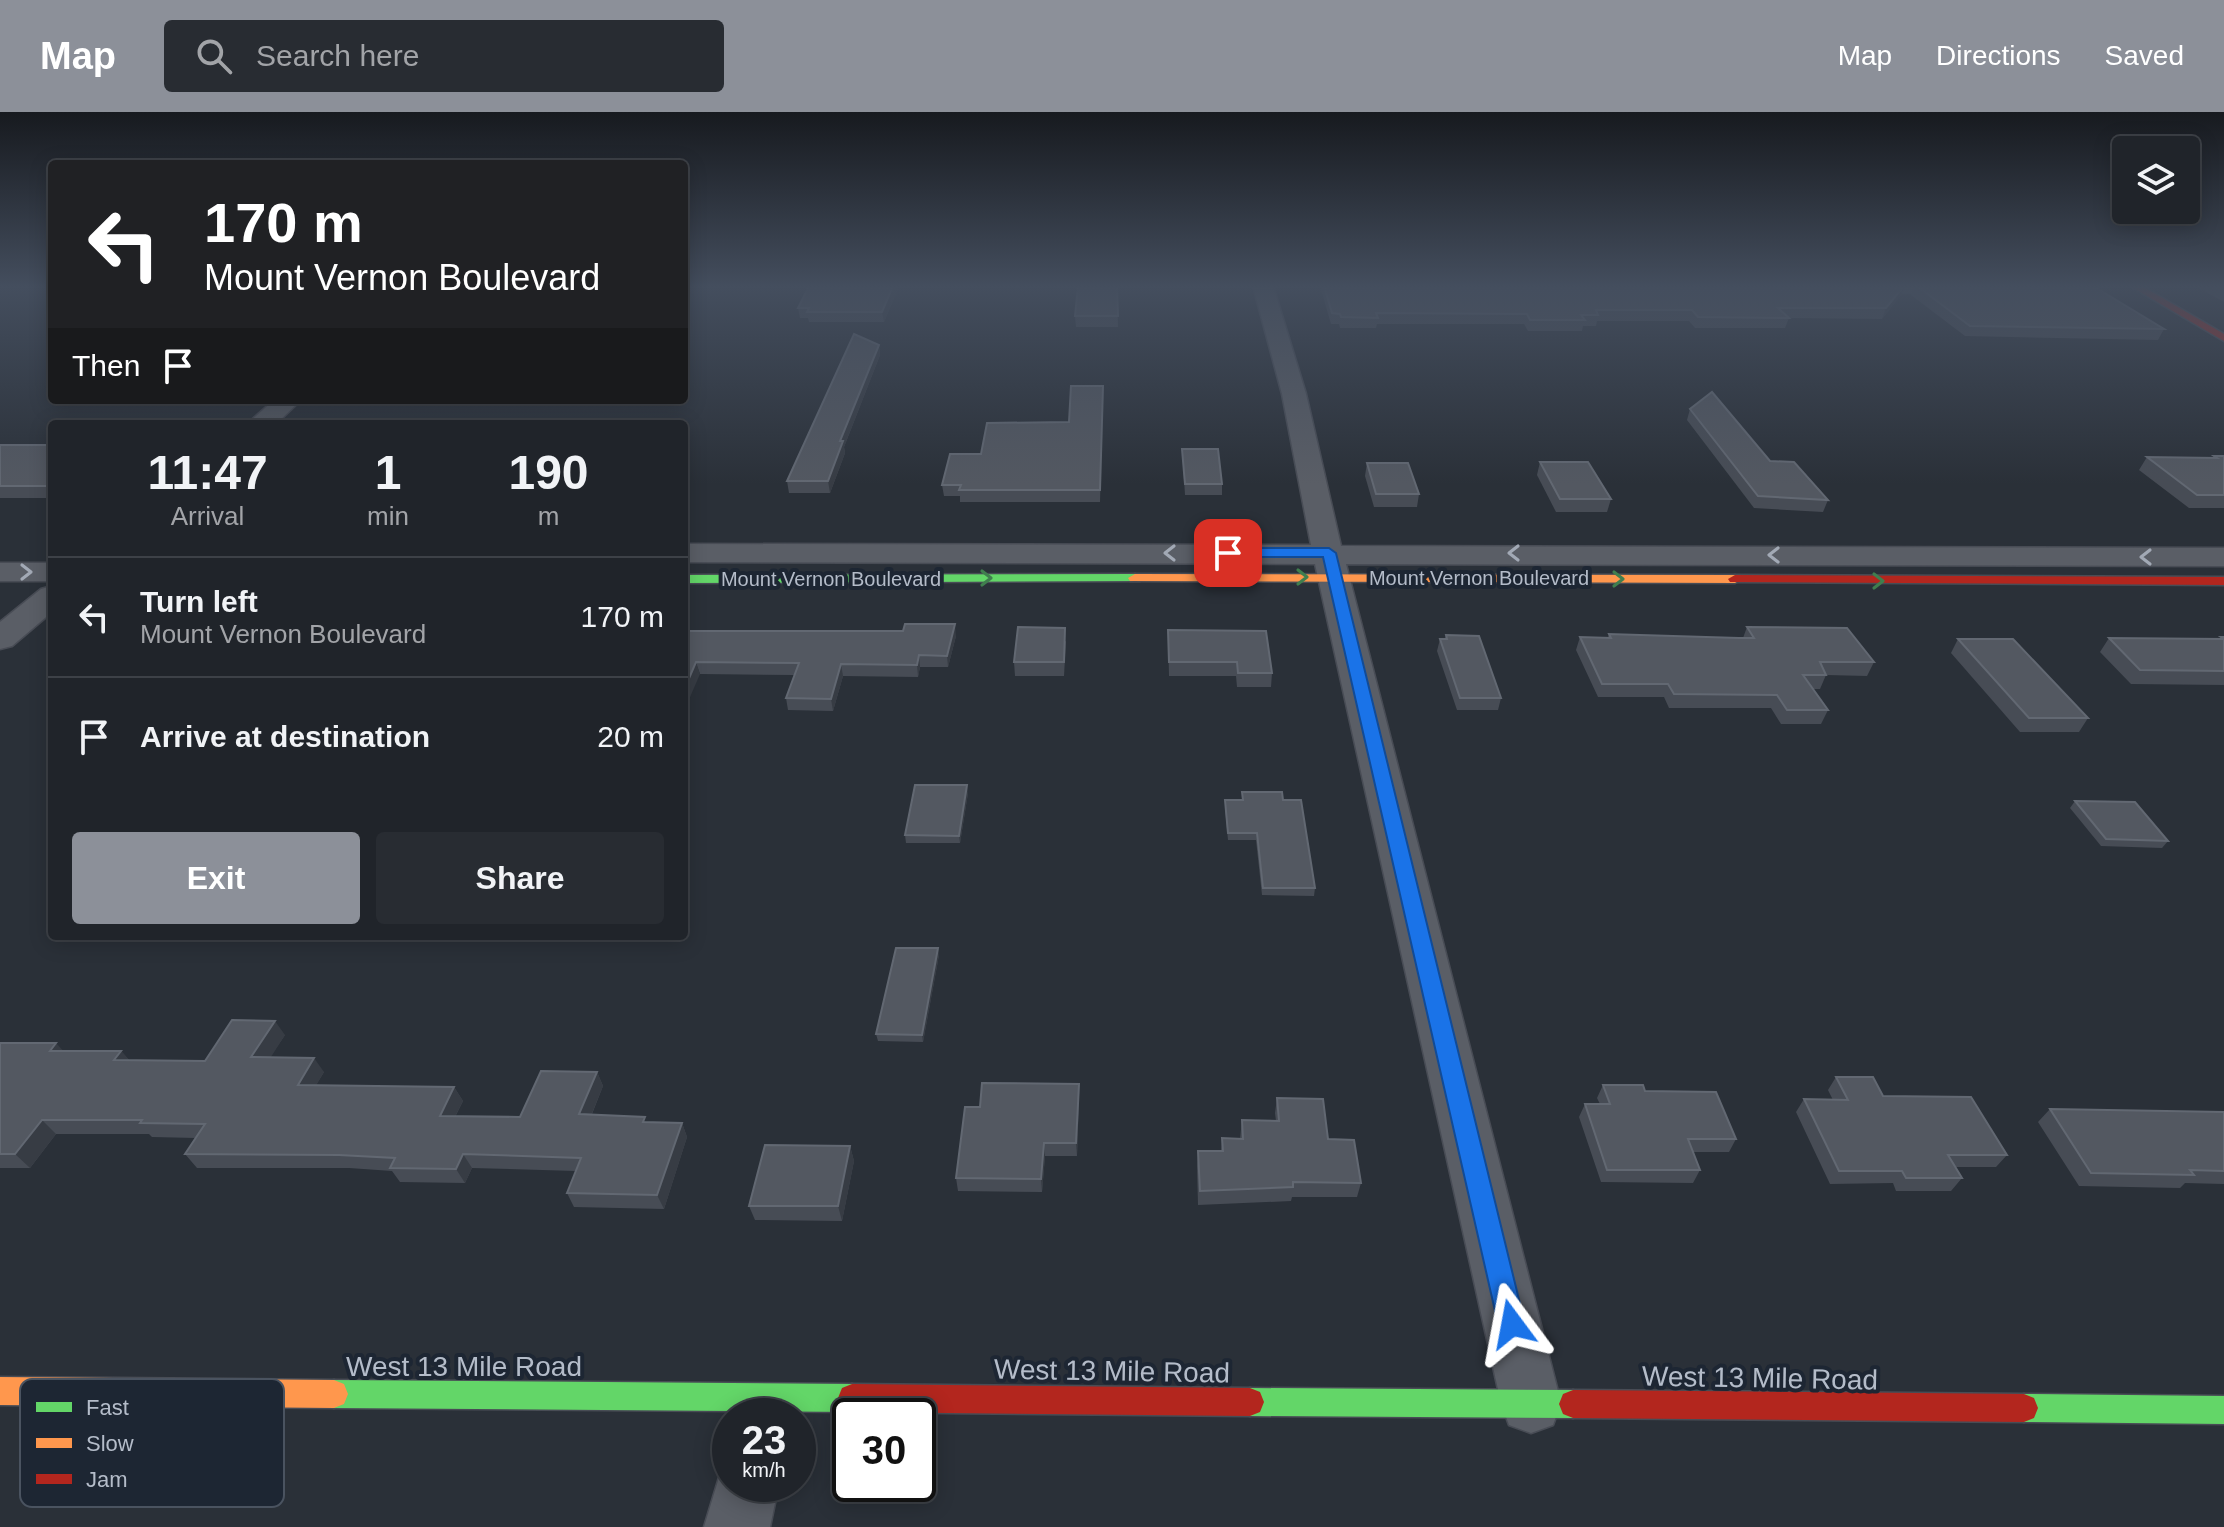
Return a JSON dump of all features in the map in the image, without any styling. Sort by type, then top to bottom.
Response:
[{"type":"main road","name":"Mount Vernon Boulevard","points":[[1331,565],[1928,581],[2224,581]]},
{"type":"main road","name":"West 13 Mile Road","points":[[0,1391],[20,1391]]},
{"type":"main road","name":"West 13 Mile Road","points":[[284,1397],[712,1405]]},
{"type":"main road","name":"West 13 Mile Road","points":[[816,1406],[1531,1403],[2224,1410]]},
{"type":"street","points":[[1282,352],[1531,1403]]},
{"type":"street","points":[[265,420],[284,404]]},
{"type":"street","points":[[0,547],[48,547]]},
{"type":"street","points":[[1905,556],[1928,581]]},
{"type":"street","name":"Mount Vernon Boulevard","points":[[692,566],[1331,565],[1905,556],[2224,557]]},
{"type":"street","points":[[0,572],[48,572]]},
{"type":"street","points":[[0,639],[48,599]]},
{"type":"street","points":[[737,1527],[743,1502]]},
{"type":"building","points":[[846,352],[876,352],[840,441],[843,441],[828,481],[787,481]]},
{"type":"building","points":[[1071,386],[1103,386],[1100,490],[959,490],[961,485],[942,485],[950,454],[981,454],[987,423],[1069,422]]},
{"type":"building","points":[[1712,392],[1770,461],[1794,462],[1828,500],[1758,496],[1690,409]]},
{"type":"building","points":[[0,445],[48,445],[48,486],[0,486]]},
{"type":"building","points":[[1182,449],[1218,449],[1222,484],[1185,484]]},
{"type":"building","points":[[2214,456],[2224,456],[2224,495],[2197,495],[2147,457],[2217,458]]},
{"type":"building","points":[[1540,462],[1588,462],[1611,499],[1560,499]]},
{"type":"building","points":[[1367,463],[1408,463],[1419,494],[1376,494]]},
{"type":"building","points":[[905,624],[955,624],[947,656],[919,655],[917,665],[841,664],[831,699],[786,698],[799,663],[696,662],[688,681],[688,631],[903,631]]},
{"type":"building","points":[[1018,627],[1065,628],[1064,662],[1014,662]]},
{"type":"building","points":[[1747,627],[1847,628],[1874,662],[1820,662],[1826,675],[1803,675],[1828,710],[1787,710],[1777,695],[1674,694],[1668,684],[1602,684],[1580,637],[1611,638],[1609,634],[1754,638]]},
{"type":"building","points":[[1168,630],[1266,631],[1272,673],[1238,673],[1237,662],[1169,662]]},
{"type":"building","points":[[1446,635],[1479,636],[1501,698],[1460,698],[1440,639],[1447,639]]},
{"type":"building","points":[[2109,638],[2224,639],[2224,671],[2140,670]]},
{"type":"building","points":[[1958,639],[2013,639],[2088,718],[2029,718]]},
{"type":"building","points":[[915,785],[967,785],[959,836],[905,835]]},
{"type":"building","points":[[1242,792],[1282,792],[1283,800],[1301,800],[1315,888],[1263,888],[1257,833],[1228,833],[1225,800],[1243,800]]},
{"type":"building","points":[[2075,801],[2135,802],[2168,841],[2106,839]]},
{"type":"building","points":[[896,948],[938,948],[922,1035],[876,1034]]},
{"type":"building","points":[[232,1020],[275,1021],[251,1057],[314,1058],[298,1085],[454,1087],[440,1116],[520,1117],[541,1071],[597,1072],[579,1114],[645,1117],[643,1122],[682,1123],[657,1195],[567,1193],[581,1158],[463,1154],[456,1169],[390,1168],[395,1158],[185,1154],[205,1124],[140,1123],[142,1120],[42,1120],[15,1154],[0,1154],[0,1043],[56,1043],[50,1051],[121,1051],[114,1060],[205,1061]]},
{"type":"building","points":[[1836,1077],[1873,1077],[1883,1096],[1971,1097],[2007,1155],[1948,1155],[1962,1178],[1906,1178],[1902,1171],[1839,1171],[1804,1099],[1848,1100]]},
{"type":"building","points":[[982,1083],[1079,1084],[1076,1143],[1044,1143],[1041,1179],[956,1178],[965,1107],[980,1107]]},
{"type":"building","points":[[1603,1085],[1643,1085],[1645,1091],[1716,1092],[1736,1139],[1688,1139],[1700,1170],[1607,1170],[1585,1104],[1610,1104]]},
{"type":"building","points":[[1277,1098],[1323,1099],[1328,1139],[1354,1140],[1361,1183],[1293,1182],[1293,1187],[1200,1191],[1198,1151],[1223,1151],[1222,1138],[1243,1139],[1242,1120],[1279,1121]]},
{"type":"building","points":[[2050,1109],[2224,1112],[2224,1171],[2190,1170],[2194,1175],[2091,1173]]},
{"type":"building","points":[[765,1145],[850,1146],[838,1206],[749,1206]]},
{"type":"traffic: fast","points":[[688,579],[1135,578]]},
{"type":"traffic: fast","points":[[334,1394],[852,1398]]},
{"type":"traffic: fast","points":[[1250,1402],[1573,1404]]},
{"type":"traffic: fast","points":[[2024,1408],[2224,1410]]},
{"type":"traffic: slow","points":[[1135,578],[1735,579]]},
{"type":"traffic: slow","points":[[0,1391],[20,1391]]},
{"type":"traffic: slow","points":[[284,1394],[334,1394]]},
{"type":"traffic: jam","points":[[1735,579],[2224,581]]},
{"type":"traffic: jam","points":[[936,1399],[1250,1402]]},
{"type":"traffic: jam","points":[[1573,1404],[2024,1408]]},
{"type":"route","points":[[1228,553],[1329,553],[1512,1324]]}]
